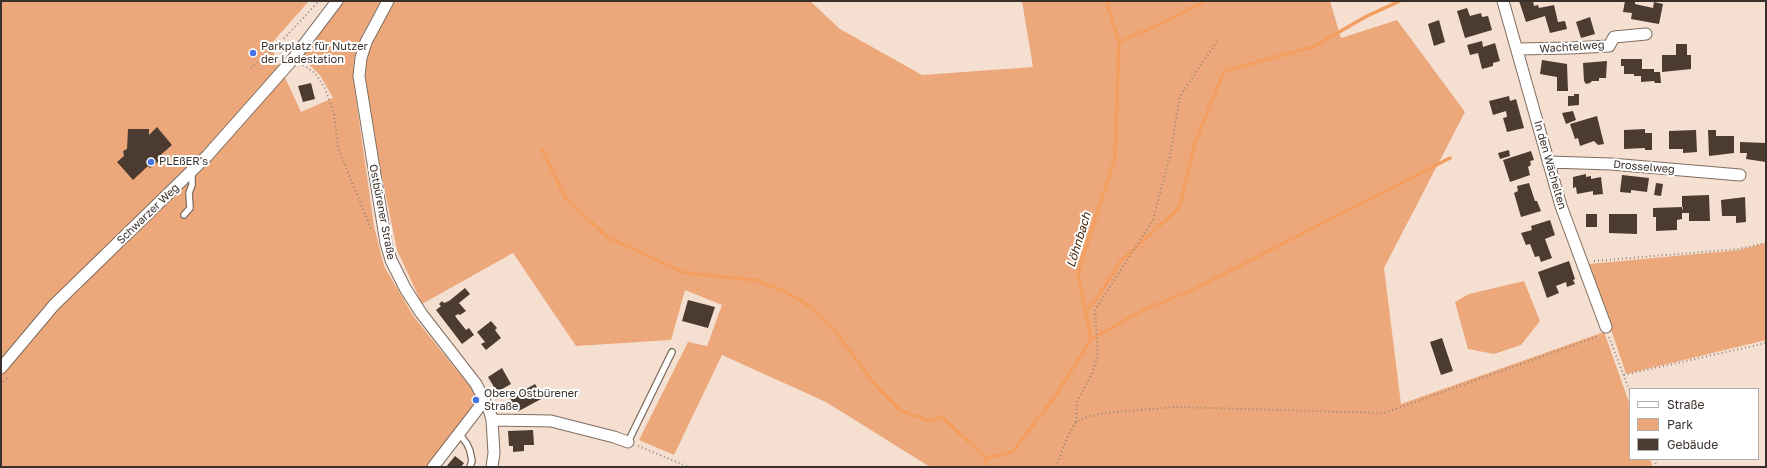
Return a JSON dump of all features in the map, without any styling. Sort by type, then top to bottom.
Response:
[{"type":"street","name":"Schwarzer Weg","points":[[1,368],[54,305],[207,156],[293,58],[337,1]]},
{"type":"street","name":"Ostbürener Straße","points":[[388,1],[366,42],[361,58],[359,76],[386,243],[391,260],[405,288],[421,314],[476,384],[492,420],[494,453],[492,467]]},
{"type":"street","name":"In den Wächelten","points":[[1503,1],[1518,49],[1561,206],[1581,260],[1604,332]]},
{"type":"street","name":"Wachtelweg","points":[[1518,49],[1608,46],[1614,38],[1646,34]]},
{"type":"street","name":"Drosselweg","points":[[1548,162],[1611,164],[1740,175]]},
{"type":"street","points":[[433,467],[484,401]]},
{"type":"street","points":[[492,420],[551,421],[628,442]]},
{"type":"lane","points":[[184,215],[190,208],[192,171]]},
{"type":"lane","points":[[628,442],[672,352]]},
{"type":"lane","points":[[459,433],[470,451],[472,461],[470,467]]},
{"type":"path","points":[[251,68],[276,47],[319,1]]},
{"type":"path","points":[[1056,467],[1067,438],[1076,422],[1078,402],[1092,374],[1098,356],[1095,310],[1154,220],[1170,155],[1180,96],[1218,40]]},
{"type":"path","points":[[293,58],[315,73],[325,88],[334,114],[338,148],[373,233]]},
{"type":"path","points":[[1581,260],[1594,262],[1738,249],[1766,243]]},
{"type":"path","points":[[1076,422],[1103,413],[1175,406],[1384,413],[1604,332],[1629,389]]},
{"type":"path","points":[[1624,375],[1766,343]]},
{"type":"path","points":[[628,442],[689,467]]},
{"type":"green space","points":[[1,1],[309,1],[270,45],[301,112],[333,98],[320,75],[299,55],[343,1],[381,1],[362,35],[354,59],[353,77],[374,226],[384,266],[414,317],[479,398],[427,467],[1,467]]},
{"type":"green space","points":[[394,1],[810,1],[840,29],[922,75],[1033,67],[1022,1],[1330,1],[1341,38],[1397,20],[1465,112],[1384,268],[1401,404],[1604,332],[1629,402],[1629,460],[1650,460],[1653,467],[930,467],[826,402],[722,355],[674,455],[639,440],[688,342],[707,346],[722,305],[685,290],[671,340],[576,346],[513,253],[422,304],[397,250],[379,162],[365,80],[366,58]]},
{"type":"green space","points":[[1766,243],[1766,340],[1626,374],[1589,264],[1739,250]]},
{"type":"green space","points":[[1524,281],[1540,321],[1521,345],[1494,354],[1468,349],[1455,302],[1469,294]]},
{"type":"building","points":[[1519,1],[1533,1],[1534,6],[1538,5],[1539,8],[1554,5],[1558,22],[1565,21],[1567,29],[1550,33],[1545,16],[1526,22]]},
{"type":"building","points":[[1625,1],[1635,2],[1635,4],[1653,8],[1654,2],[1663,4],[1659,24],[1631,19],[1632,13],[1623,12]]},
{"type":"building","points":[[1467,8],[1470,16],[1481,13],[1482,17],[1488,16],[1492,30],[1465,38],[1457,11]]},
{"type":"building","points":[[1590,17],[1595,34],[1581,38],[1576,22]]},
{"type":"building","points":[[1439,20],[1445,42],[1434,46],[1428,24]]},
{"type":"building","points":[[1482,41],[1483,47],[1495,43],[1500,61],[1493,63],[1493,66],[1482,69],[1478,53],[1470,55],[1467,45]]},
{"type":"building","points":[[1676,44],[1687,44],[1687,55],[1691,55],[1691,69],[1662,72],[1662,55],[1676,55]]},
{"type":"building","points":[[1621,59],[1642,59],[1642,69],[1654,69],[1654,72],[1660,72],[1661,83],[1655,83],[1654,81],[1641,82],[1641,76],[1624,74],[1624,66],[1621,66]]},
{"type":"building","points":[[1542,60],[1567,64],[1568,91],[1557,91],[1557,77],[1540,74]]},
{"type":"building","points":[[1607,61],[1606,78],[1599,78],[1599,81],[1592,81],[1586,84],[1584,81],[1583,63]]},
{"type":"building","points":[[311,83],[315,99],[303,102],[298,86]]},
{"type":"building","points":[[1574,94],[1579,94],[1579,105],[1568,106],[1568,96],[1574,96]]},
{"type":"building","points":[[1509,96],[1510,101],[1516,99],[1524,128],[1507,132],[1503,118],[1507,117],[1506,111],[1493,115],[1489,101]]},
{"type":"building","points":[[1573,111],[1576,120],[1566,124],[1562,113]]},
{"type":"building","points":[[1597,116],[1604,144],[1598,145],[1594,141],[1580,146],[1578,138],[1575,139],[1570,124]]},
{"type":"building","points":[[157,127],[172,145],[157,158],[159,161],[150,168],[148,166],[133,180],[117,162],[124,156],[123,151],[127,149],[128,129],[149,129],[149,135]]},
{"type":"building","points":[[1645,129],[1645,133],[1652,133],[1652,150],[1645,150],[1645,148],[1624,149],[1624,130]]},
{"type":"building","points":[[1696,130],[1697,152],[1683,153],[1683,149],[1669,149],[1669,131]]},
{"type":"building","points":[[1708,130],[1716,130],[1716,136],[1734,136],[1734,153],[1709,156]]},
{"type":"building","points":[[1740,142],[1766,143],[1766,162],[1746,159],[1747,153],[1740,153]]},
{"type":"building","points":[[1509,150],[1510,156],[1500,159],[1498,153]]},
{"type":"building","points":[[1531,151],[1534,160],[1530,161],[1531,165],[1528,167],[1530,175],[1510,182],[1503,160]]},
{"type":"building","points":[[1586,174],[1586,177],[1591,176],[1591,179],[1601,177],[1603,194],[1593,195],[1593,191],[1577,194],[1576,187],[1573,188],[1573,177]]},
{"type":"building","points":[[1622,175],[1649,178],[1647,192],[1631,190],[1631,193],[1620,192]]},
{"type":"building","points":[[1529,183],[1535,201],[1537,201],[1541,211],[1521,217],[1514,193],[1518,191],[1517,186]]},
{"type":"building","points":[[1656,183],[1663,184],[1661,196],[1654,195]]},
{"type":"building","points":[[1709,195],[1710,221],[1689,221],[1689,213],[1682,213],[1682,219],[1677,220],[1677,230],[1656,231],[1656,217],[1653,217],[1653,208],[1682,207],[1682,196]]},
{"type":"building","points":[[1745,197],[1746,222],[1736,223],[1736,216],[1722,216],[1721,200]]},
{"type":"building","points":[[1586,214],[1597,214],[1597,227],[1586,227]]},
{"type":"building","points":[[1609,214],[1637,214],[1637,234],[1609,233]]},
{"type":"building","points":[[1550,220],[1555,235],[1545,239],[1552,258],[1541,262],[1539,256],[1535,257],[1530,244],[1526,245],[1521,233],[1532,230],[1531,226]]},
{"type":"building","points":[[1569,261],[1575,279],[1573,280],[1575,284],[1567,287],[1566,282],[1556,286],[1559,293],[1547,298],[1538,272]]},
{"type":"building","points":[[465,288],[470,294],[459,303],[466,311],[455,316],[466,330],[469,328],[474,335],[462,344],[436,310],[441,306],[439,304],[442,301],[444,303],[449,301]]},
{"type":"building","points":[[688,300],[715,307],[708,328],[682,321]]},
{"type":"building","points":[[491,321],[497,328],[495,330],[501,338],[486,350],[481,344],[485,342],[477,332]]},
{"type":"building","points":[[1442,338],[1453,371],[1441,375],[1430,342]]},
{"type":"building","points":[[502,368],[511,384],[497,392],[488,377]]},
{"type":"building","points":[[535,384],[543,398],[517,412],[510,398]]},
{"type":"building","points":[[533,430],[534,445],[524,445],[524,451],[513,452],[513,446],[509,446],[508,431]]},
{"type":"building","points":[[455,456],[464,463],[461,467],[446,467]]},
{"type":"waterway","name":"Löhnbach","points":[[986,467],[986,458],[1012,452],[1054,398],[1091,339],[1078,272],[1115,158],[1119,42],[1106,1]]},
{"type":"waterway","points":[[1119,42],[1165,22],[1205,1]]},
{"type":"waterway","points":[[1086,312],[1121,261],[1180,207],[1194,145],[1224,71],[1313,47],[1367,16],[1400,1]]},
{"type":"waterway","points":[[542,149],[565,197],[607,237],[685,273],[755,280],[784,291],[811,307],[836,332],[877,387],[901,411],[930,421],[942,417],[986,458]]},
{"type":"waterway","points":[[1091,339],[1144,310],[1194,289],[1450,158]]},
{"type":"place","name":"Parkplatz für Nutzer der Ladestation","points":[[253,53]]},
{"type":"place","name":"PLEßER's","points":[[151,162]]},
{"type":"place","name":"Obere Ostbürener Straße","points":[[476,400]]}]
